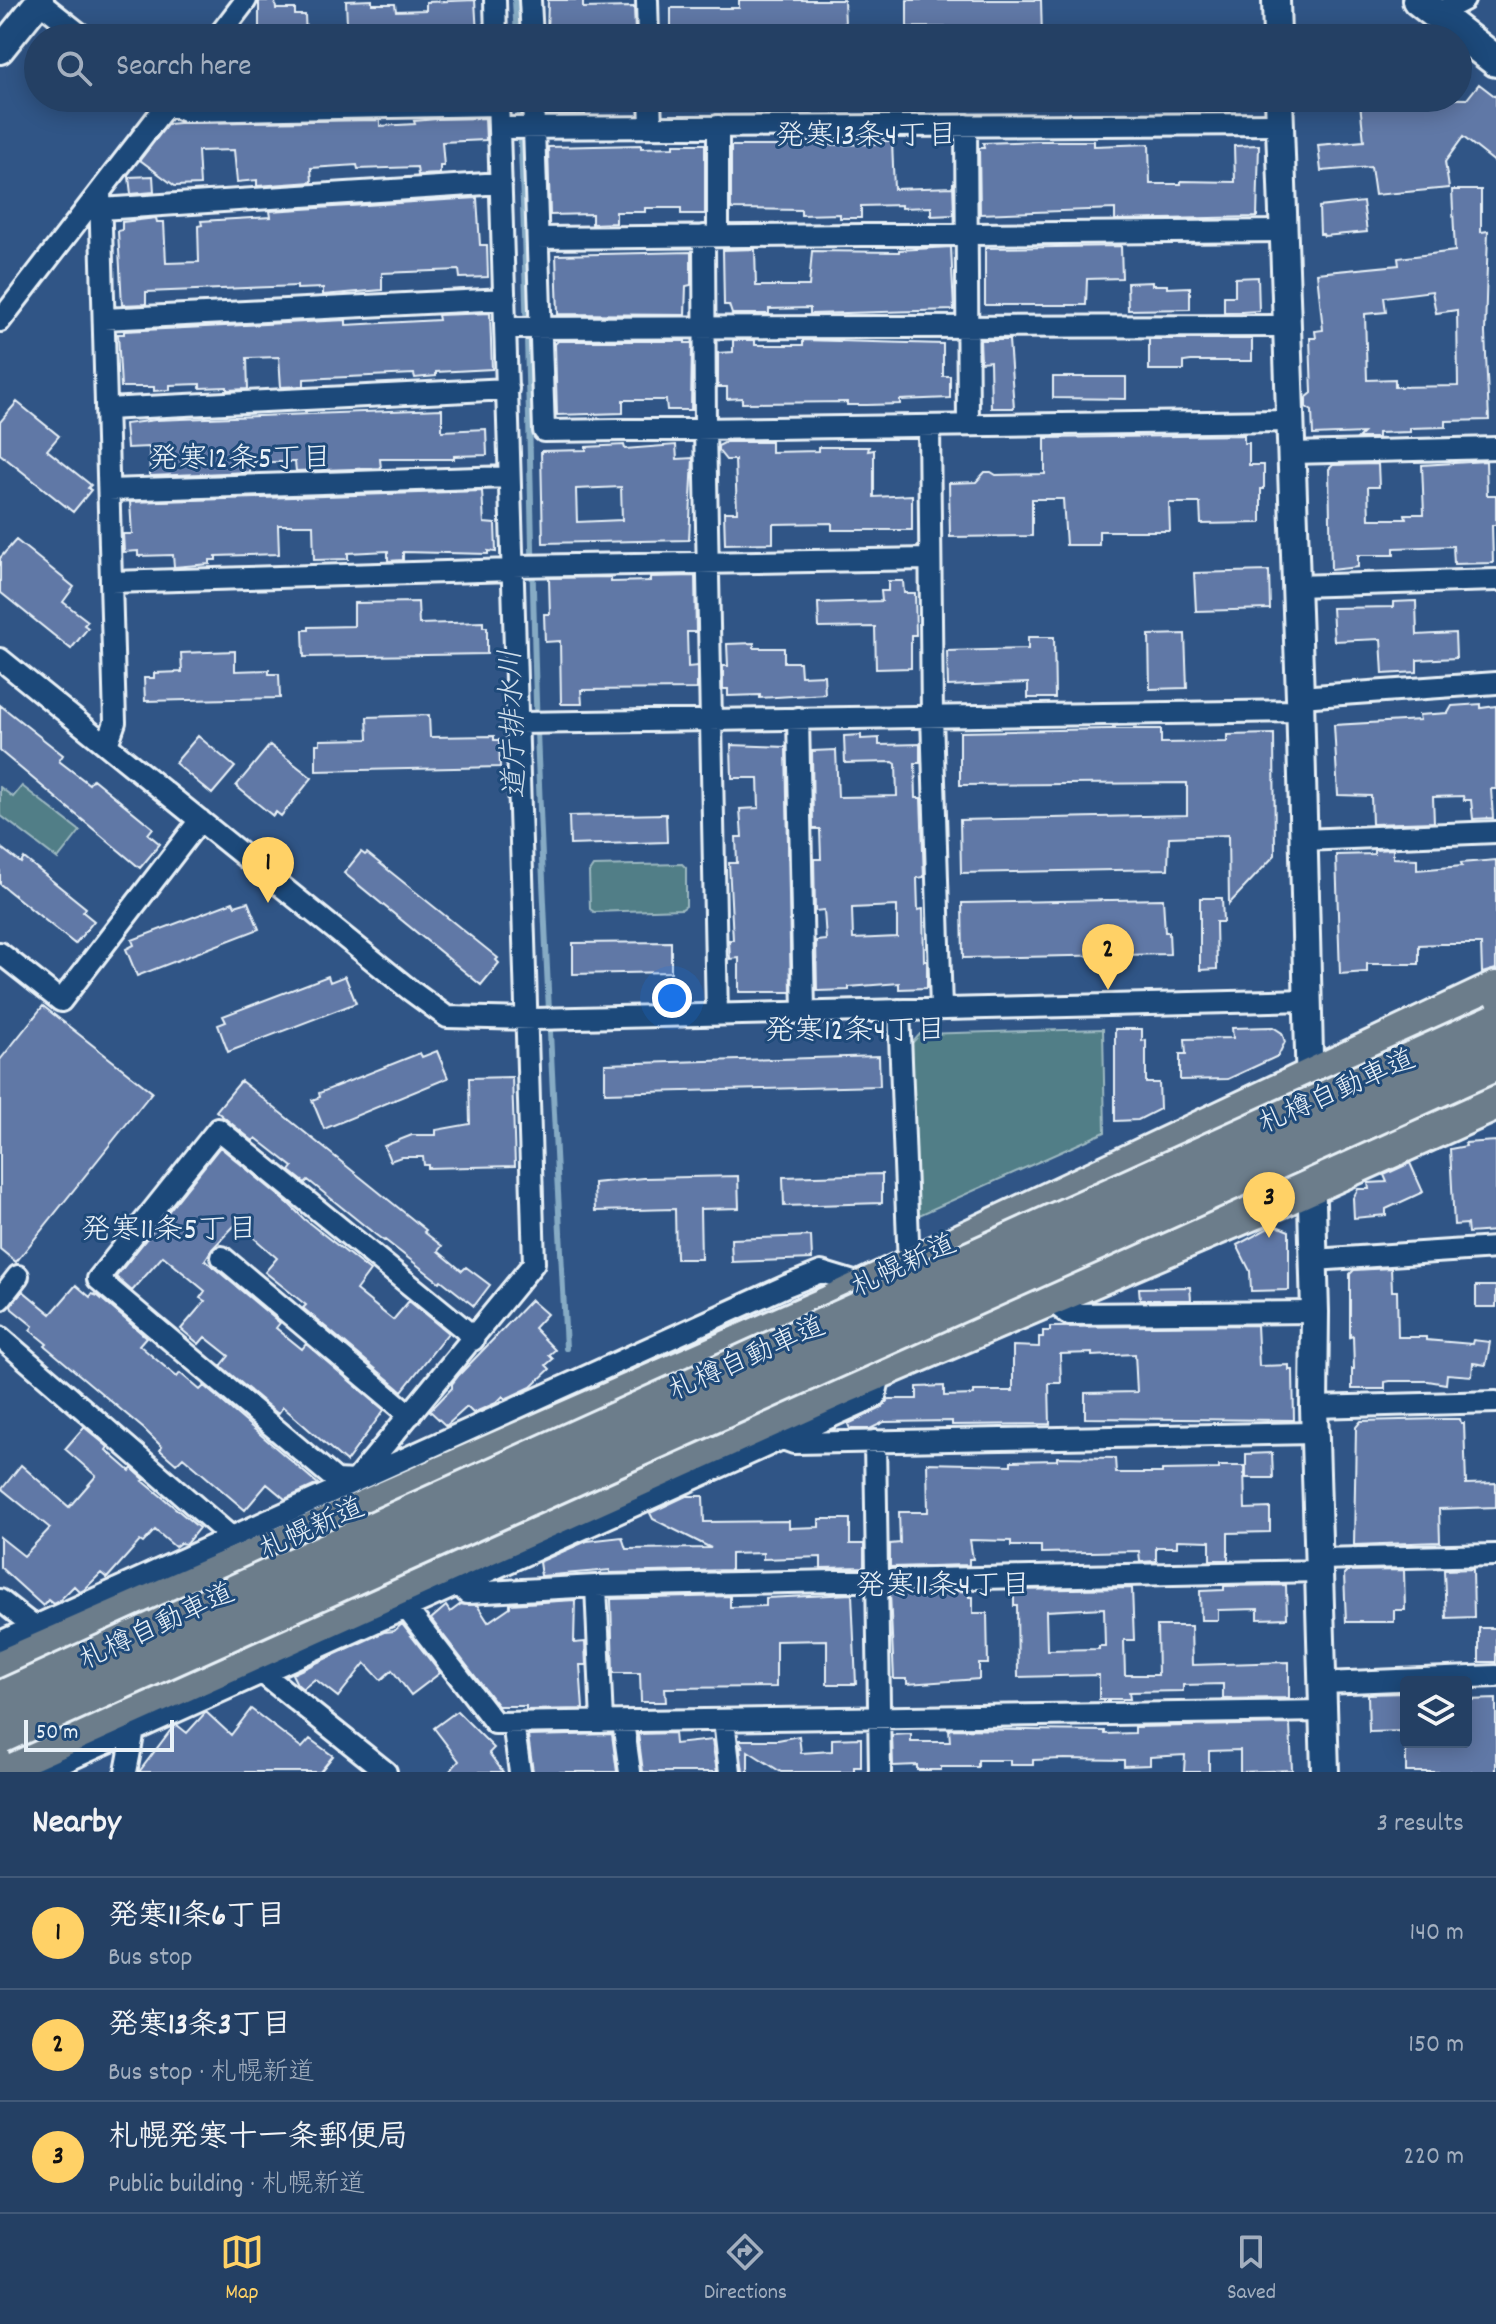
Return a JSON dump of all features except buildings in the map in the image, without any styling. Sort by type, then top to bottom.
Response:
[{"type":"highway","name":"札幌新道","points":[[0,1668],[830,1303],[1496,989]]},
{"type":"highway","name":"札樽自動車道","points":[[0,1701],[1496,1023]]},
{"type":"highway","name":"札樽自動車道","points":[[0,1734],[1496,1061]]},
{"type":"highway","points":[[0,1767],[847,1385],[1312,1186],[1496,1103]]},
{"type":"main road","points":[[1427,7],[1449,24]]},
{"type":"main road","points":[[1472,42],[1496,61]]},
{"type":"street","points":[[0,50],[39,0],[68,24]]},
{"type":"street","points":[[228,24],[246,0]]},
{"type":"street","points":[[495,0],[496,24]]},
{"type":"street","points":[[530,0],[531,24]]},
{"type":"street","points":[[647,0],[648,24]]},
{"type":"street","points":[[1276,0],[1277,24]]},
{"type":"street","points":[[1427,7],[1464,0]]},
{"type":"street","points":[[0,321],[100,200],[158,112]]},
{"type":"street","points":[[355,1481],[534,1263],[531,722],[522,566],[509,477],[508,389],[523,328],[538,238],[517,127],[506,112]]},
{"type":"street","points":[[525,112],[517,127],[501,183],[505,299],[523,328],[544,431],[1290,421]]},
{"type":"street","points":[[650,112],[651,126]]},
{"type":"street","points":[[517,127],[966,125],[1258,112]]},
{"type":"street","points":[[1280,112],[1300,704],[1314,1260],[1314,1420],[1325,1772]]},
{"type":"street","points":[[966,125],[968,425]]},
{"type":"street","points":[[717,1015],[705,327],[718,126]]},
{"type":"street","points":[[100,200],[501,183]]},
{"type":"street","points":[[100,200],[115,722],[107,745]]},
{"type":"street","points":[[538,238],[1284,231]]},
{"type":"street","points":[[104,319],[505,299]]},
{"type":"street","points":[[523,328],[1287,326]]},
{"type":"street","points":[[106,409],[508,389]]},
{"type":"street","points":[[929,426],[932,716],[941,1009]]},
{"type":"street","points":[[1291,453],[1496,448]]},
{"type":"street","points":[[109,490],[509,477]]},
{"type":"street","points":[[111,582],[522,566],[930,559]]},
{"type":"street","points":[[1296,586],[1496,580]]},
{"type":"street","points":[[0,659],[447,1017],[531,1019],[1307,1000]]},
{"type":"street","points":[[531,722],[932,716],[1300,704],[1496,683]]},
{"type":"street","points":[[798,718],[804,1012]]},
{"type":"street","points":[[0,953],[61,1001],[200,820]]},
{"type":"street","points":[[1303,840],[1496,832]]},
{"type":"street","points":[[899,1010],[909,1266]]},
{"type":"street","points":[[355,1481],[336,1480],[98,1279],[218,1129],[464,1329],[473,1340]]},
{"type":"street","points":[[1314,1260],[1496,1248]]},
{"type":"street","points":[[222,1257],[403,1423],[417,1453]]},
{"type":"street","points":[[0,1642],[821,1272],[867,1286]]},
{"type":"street","points":[[0,1299],[18,1276]]},
{"type":"street","points":[[1049,1299],[1068,1314],[1315,1312]]},
{"type":"street","points":[[0,1337],[231,1537]]},
{"type":"street","points":[[42,1772],[875,1397],[881,1370]]},
{"type":"street","points":[[783,1438],[794,1443],[875,1441],[1314,1420],[1496,1402]]},
{"type":"street","points":[[875,1441],[880,1772]]},
{"type":"street","points":[[460,1584],[467,1593],[596,1586],[1318,1565],[1496,1555]]},
{"type":"street","points":[[596,1586],[602,1722]]},
{"type":"street","points":[[0,1600],[33,1626]]},
{"type":"street","points":[[406,1608],[495,1723],[1323,1711]]},
{"type":"street","points":[[261,1672],[386,1772]]},
{"type":"street","points":[[1324,1683],[1496,1676]]},
{"type":"street","points":[[724,1720],[730,1772]]},
{"type":"street","points":[[623,1722],[630,1772]]},
{"type":"street","points":[[513,1723],[520,1772]]},
{"type":"street","points":[[126,1772],[134,1730]]},
{"type":"green space","points":[[22,786],[80,831],[58,859],[0,815],[0,787],[13,797]]},
{"type":"green space","points":[[682,864],[686,868],[686,906],[682,909],[594,912],[590,909],[589,872],[593,866]]},
{"type":"green space","points":[[1103,1029],[1105,1132],[917,1216],[912,1043],[920,1034]]},
{"type":"waterway","name":"道庁排水川","points":[[515,0],[516,24]]},
{"type":"waterway","name":"道庁排水川","points":[[520,112],[539,782],[566,1348]]},
{"type":"place","name":"発寒11条6丁目","points":[[268,903]]},
{"type":"place","name":"発寒13条3丁目","points":[[1108,990]]},
{"type":"place","name":"札幌発寒十一条郵便局","points":[[1269,1238]]},
{"type":"district","name":"発寒13条4丁目","points":[[866,138]]},
{"type":"district","name":"発寒12条5丁目","points":[[240,461]]},
{"type":"district","name":"発寒12条4丁目","points":[[855,1033]]},
{"type":"district","name":"発寒11条5丁目","points":[[169,1232]]},
{"type":"district","name":"発寒11条4丁目","points":[[943,1588]]}]
